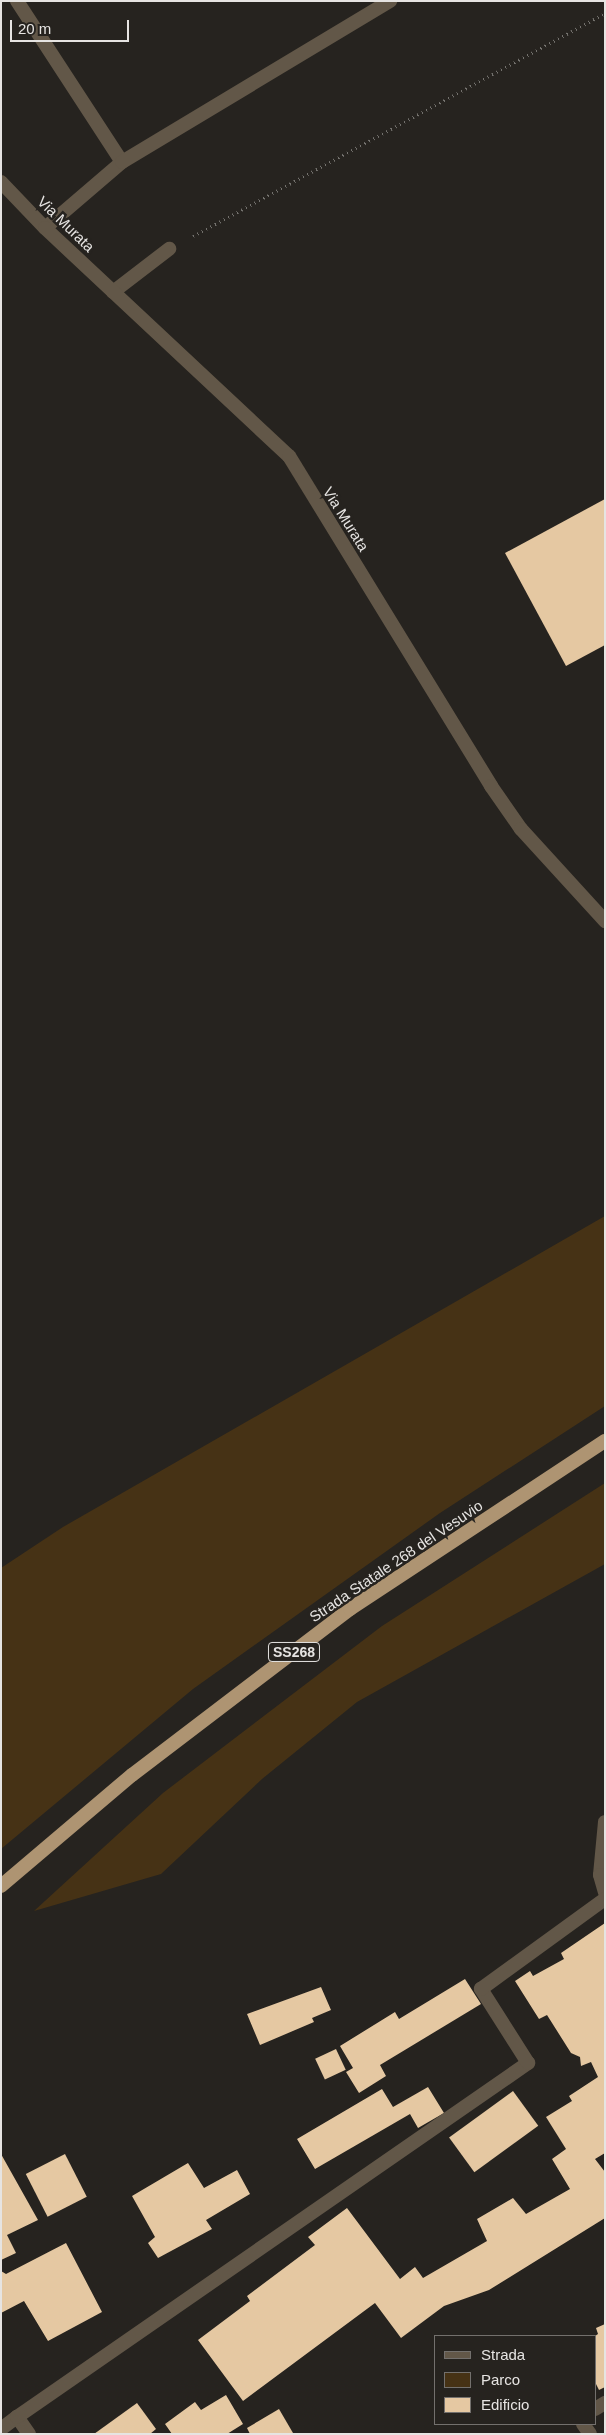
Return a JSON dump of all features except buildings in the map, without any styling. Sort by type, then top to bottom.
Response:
[{"type":"highway","name":"Strada Statale 268 del Vesuvio","points":[[1,1886],[132,1775],[350,1609],[605,1441]]},
{"type":"street","points":[[17,1],[122,162]]},
{"type":"street","points":[[45,228],[122,162],[390,1]]},
{"type":"street","name":"Via Murata","points":[[1,182],[45,228],[289,456],[491,786],[521,829],[605,921]]},
{"type":"street","points":[[113,292],[168,249]]},
{"type":"street","points":[[605,1822],[600,1875],[605,1892]]},
{"type":"street","points":[[1,2429],[528,2063],[481,1989],[605,1899]]},
{"type":"street","points":[[17,2418],[29,2434]]},
{"type":"path","points":[[168,249],[605,13]]},
{"type":"green space","points":[[605,1216],[605,1406],[440,1513],[193,1689],[1,1849],[1,1568],[63,1527]]},
{"type":"green space","points":[[605,1483],[605,1564],[357,1702],[262,1779],[161,1874],[34,1911],[163,1793],[382,1626]]}]
